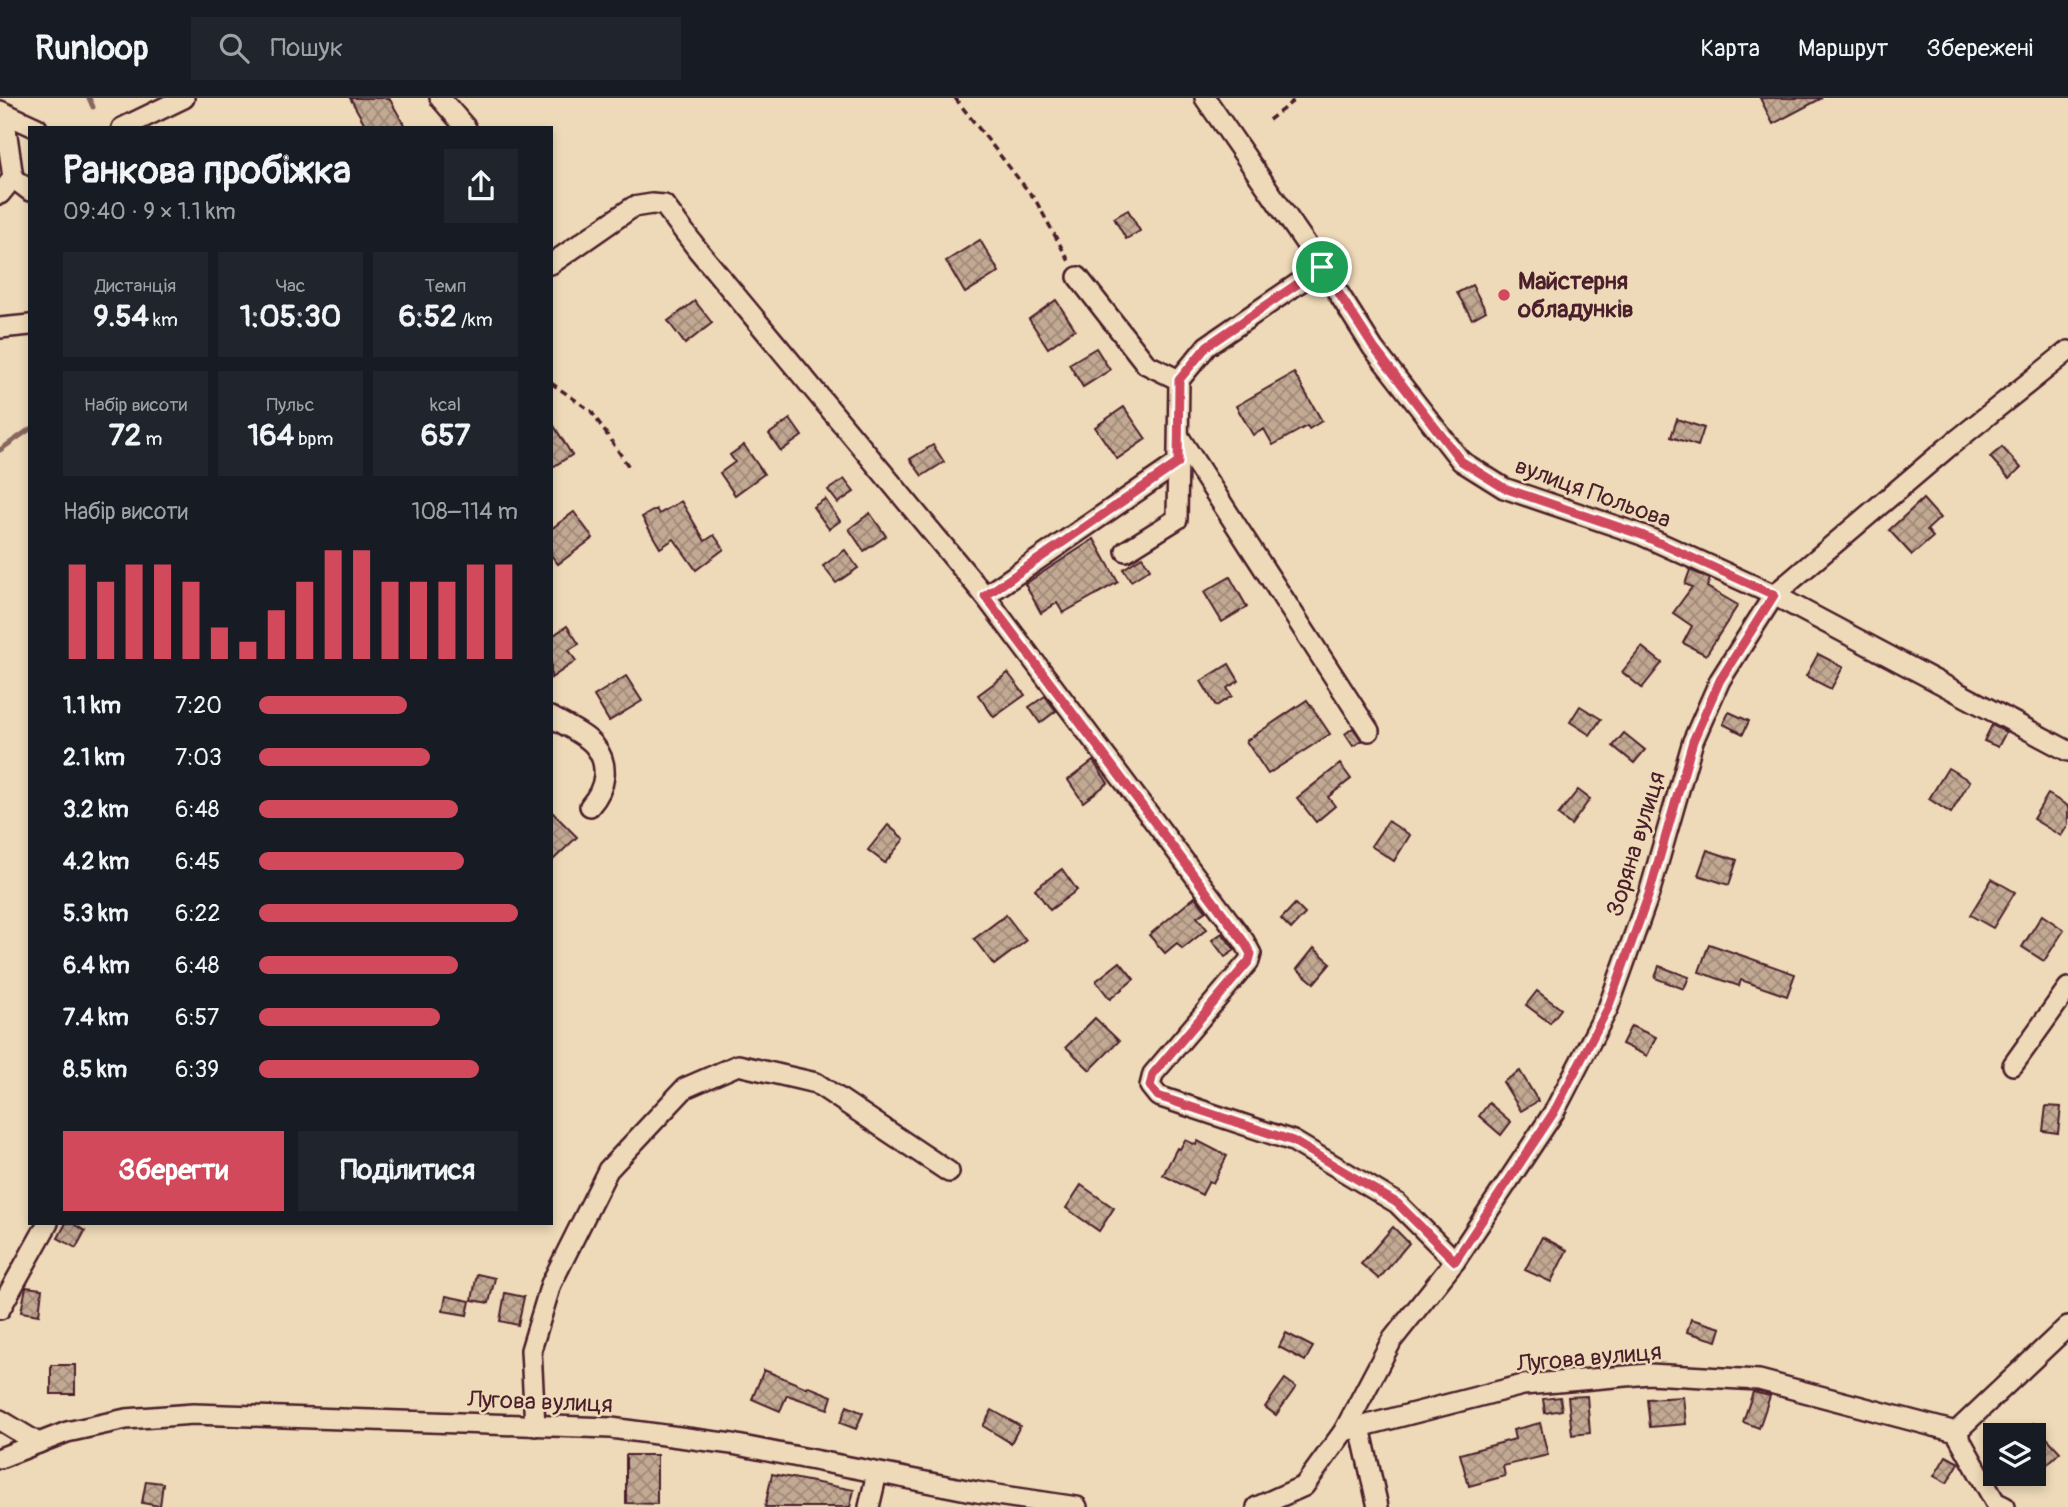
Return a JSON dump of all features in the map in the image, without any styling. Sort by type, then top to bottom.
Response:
[{"type":"street","points":[[126,126],[184,98]]},
{"type":"street","points":[[440,98],[464,126]]},
{"type":"street","name":"вулиця Польова","points":[[1205,98],[1322,267],[1374,348],[1461,461],[1504,488],[1642,535],[1774,595],[2068,751]]},
{"type":"street","points":[[2,113],[32,126]]},
{"type":"street","points":[[2,113],[13,178],[28,189]]},
{"type":"street","points":[[0,194],[13,178]]},
{"type":"street","points":[[553,263],[633,207],[664,205],[698,250],[985,596],[1251,954],[1249,961],[1153,1074],[1150,1086],[1158,1096],[1293,1141],[1397,1203],[1455,1261]]},
{"type":"street","points":[[1126,551],[1177,519],[1179,380],[1207,346],[1322,267]]},
{"type":"street","points":[[1078,277],[1146,365],[1179,380]]},
{"type":"street","points":[[0,328],[28,325]]},
{"type":"street","name":"Зоряна вулиця","points":[[1352,1429],[1392,1340],[1455,1261],[1554,1112],[1608,1008],[1649,894],[1693,741],[1720,680],[1774,595],[1947,448],[2068,351]]},
{"type":"street","points":[[1178,437],[1369,731]]},
{"type":"street","points":[[985,596],[1178,463]]},
{"type":"street","points":[[553,718],[593,744],[605,766],[601,794],[590,806]]},
{"type":"street","points":[[2013,1065],[2068,988]]},
{"type":"street","points":[[535,1426],[531,1350],[551,1284],[608,1170],[685,1088],[738,1065],[816,1083],[949,1172]]},
{"type":"street","points":[[0,1309],[47,1225]]},
{"type":"street","points":[[2005,1507],[1995,1502],[1956,1432],[2068,1326]]},
{"type":"street","name":"Лугова вулиця","points":[[1352,1429],[1523,1385],[1649,1374],[1759,1380],[1956,1432]]},
{"type":"street","name":"Лугова вулиця","points":[[0,1458],[67,1432],[126,1419],[193,1414],[611,1428],[732,1444],[977,1492],[1077,1507]]},
{"type":"street","points":[[0,1420],[38,1443]]},
{"type":"street","points":[[1257,1507],[1304,1486],[1352,1429]]},
{"type":"street","points":[[1352,1429],[1378,1507]]},
{"type":"street","points":[[869,1507],[877,1473]]},
{"type":"path","points":[[955,98],[1036,201],[1078,277]]},
{"type":"path","points":[[1269,120],[1297,98]]},
{"type":"path","points":[[553,384],[591,411],[631,470]]},
{"type":"building","points":[[350,98],[389,98],[405,126],[366,126]]},
{"type":"building","points":[[1760,98],[1822,98],[1773,124]]},
{"type":"building","points":[[1128,210],[1140,231],[1126,239],[1114,218]]},
{"type":"building","points":[[980,240],[999,272],[965,293],[946,261]]},
{"type":"building","points":[[1472,285],[1486,311],[1472,319],[1457,293]]},
{"type":"building","points":[[1056,300],[1075,329],[1048,348],[1029,319]]},
{"type":"building","points":[[695,301],[712,323],[685,344],[668,321]]},
{"type":"building","points":[[1096,348],[1110,370],[1083,387],[1069,364]]},
{"type":"building","points":[[1294,373],[1322,421],[1309,429],[1307,426],[1273,445],[1264,429],[1253,435],[1236,406]]},
{"type":"building","points":[[1124,407],[1146,439],[1117,459],[1095,427]]},
{"type":"building","points":[[790,419],[802,436],[781,451],[769,434]]},
{"type":"building","points":[[1677,419],[1704,428],[1698,446],[1671,437]]},
{"type":"building","points":[[553,424],[572,455],[553,467]]},
{"type":"building","points":[[744,445],[764,474],[735,495],[720,473],[735,462],[730,455]]},
{"type":"building","points":[[933,445],[944,462],[922,476],[910,459]]},
{"type":"building","points":[[2002,447],[2021,468],[2009,478],[1990,457]]},
{"type":"building","points":[[844,479],[854,492],[838,503],[828,490]]},
{"type":"building","points":[[825,499],[840,521],[829,529],[813,507]]},
{"type":"building","points":[[1923,499],[1940,518],[1927,530],[1933,537],[1912,555],[1889,530]]},
{"type":"building","points":[[681,501],[705,541],[714,535],[724,549],[696,570],[674,539],[660,548],[642,517],[656,509],[659,514]]},
{"type":"building","points":[[574,512],[593,538],[558,564],[553,558],[553,528]]},
{"type":"building","points":[[870,513],[886,536],[864,551],[849,529]]},
{"type":"building","points":[[1094,539],[1118,582],[1063,613],[1057,603],[1041,613],[1025,584]]},
{"type":"building","points":[[845,550],[858,568],[836,583],[823,566]]},
{"type":"building","points":[[1142,557],[1150,569],[1131,581],[1123,569]]},
{"type":"building","points":[[1690,570],[1710,579],[1707,587],[1738,605],[1706,655],[1683,643],[1692,626],[1673,613],[1692,587],[1685,584]]},
{"type":"building","points":[[1230,577],[1247,607],[1222,622],[1204,592]]},
{"type":"building","points":[[567,626],[579,644],[569,650],[576,661],[553,677],[553,636]]},
{"type":"building","points":[[1642,647],[1662,663],[1642,688],[1622,672]]},
{"type":"building","points":[[1818,654],[1843,667],[1831,689],[1806,676]]},
{"type":"building","points":[[1229,664],[1239,681],[1227,688],[1232,696],[1216,706],[1201,681]]},
{"type":"building","points":[[1008,673],[1025,695],[994,717],[978,695]]},
{"type":"building","points":[[626,676],[642,701],[609,721],[594,696]]},
{"type":"building","points":[[1045,696],[1056,711],[1040,723],[1029,707]]},
{"type":"building","points":[[1307,700],[1330,734],[1268,774],[1246,741]]},
{"type":"building","points":[[1580,706],[1601,719],[1590,735],[1570,722]]},
{"type":"building","points":[[1729,712],[1749,721],[1743,734],[1723,724]]},
{"type":"building","points":[[1992,725],[2006,732],[1998,747],[1984,741]]},
{"type":"building","points":[[1353,728],[1362,741],[1353,746],[1345,734]]},
{"type":"building","points":[[1624,733],[1645,750],[1634,763],[1613,746]]},
{"type":"building","points":[[1093,761],[1108,783],[1083,802],[1068,780]]},
{"type":"building","points":[[1340,764],[1351,779],[1328,797],[1335,806],[1316,822],[1297,798]]},
{"type":"building","points":[[1948,768],[1970,781],[1951,813],[1929,799]]},
{"type":"building","points":[[1578,790],[1590,799],[1571,825],[1558,815]]},
{"type":"building","points":[[2048,794],[2068,806],[2068,825],[2061,836],[2033,819]]},
{"type":"building","points":[[553,813],[577,837],[553,860]]},
{"type":"building","points":[[1388,821],[1410,835],[1394,861],[1371,846]]},
{"type":"building","points":[[888,825],[904,839],[885,863],[868,850]]},
{"type":"building","points":[[1707,850],[1737,860],[1729,885],[1698,875]]},
{"type":"building","points":[[1062,869],[1077,890],[1050,910],[1035,889]]},
{"type":"building","points":[[1992,879],[2015,892],[1993,928],[1970,915]]},
{"type":"building","points":[[1195,897],[1206,911],[1197,917],[1207,929],[1182,949],[1177,943],[1165,953],[1149,935]]},
{"type":"building","points":[[1295,904],[1305,914],[1291,929],[1281,919]]},
{"type":"building","points":[[1006,915],[1026,941],[994,965],[974,939]]},
{"type":"building","points":[[2042,915],[2064,930],[2044,961],[2022,947]]},
{"type":"building","points":[[1222,933],[1235,950],[1225,957],[1212,940]]},
{"type":"building","points":[[1709,944],[1795,974],[1787,996],[1741,980],[1739,986],[1699,972]]},
{"type":"building","points":[[1314,948],[1331,963],[1314,983],[1297,969]]},
{"type":"building","points":[[1120,962],[1134,979],[1110,999],[1096,981]]},
{"type":"building","points":[[1659,966],[1689,977],[1684,989],[1655,978]]},
{"type":"building","points":[[1537,991],[1561,1009],[1550,1023],[1526,1005]]},
{"type":"building","points":[[1095,1018],[1119,1041],[1090,1070],[1066,1047]]},
{"type":"building","points":[[1631,1026],[1656,1037],[1647,1056],[1622,1044]]},
{"type":"building","points":[[1520,1071],[1538,1101],[1521,1111],[1503,1082]]},
{"type":"building","points":[[1489,1103],[1511,1122],[1501,1135],[1479,1116]]},
{"type":"building","points":[[2046,1106],[2061,1107],[2058,1133],[2043,1131]]},
{"type":"building","points":[[1185,1140],[1196,1145],[1198,1141],[1227,1156],[1213,1183],[1209,1181],[1202,1195],[1163,1175],[1177,1148],[1180,1149]]},
{"type":"building","points":[[1081,1185],[1114,1208],[1099,1231],[1066,1208]]},
{"type":"building","points":[[65,1225],[75,1225],[85,1231],[76,1248],[58,1238]]},
{"type":"building","points":[[1393,1227],[1409,1243],[1379,1279],[1361,1264]]},
{"type":"building","points":[[1542,1237],[1567,1250],[1551,1282],[1525,1270]]},
{"type":"building","points":[[477,1274],[495,1278],[489,1303],[472,1300]]},
{"type":"building","points":[[26,1287],[42,1289],[39,1315],[21,1312]]},
{"type":"building","points":[[505,1293],[524,1297],[518,1325],[500,1321]]},
{"type":"building","points":[[446,1296],[470,1301],[467,1315],[443,1311]]},
{"type":"building","points":[[1691,1319],[1721,1328],[1717,1341],[1687,1332]]},
{"type":"building","points":[[1286,1333],[1313,1347],[1305,1361],[1279,1347]]},
{"type":"building","points":[[51,1365],[75,1365],[75,1394],[51,1394]]},
{"type":"building","points":[[764,1370],[832,1396],[828,1409],[787,1395],[780,1411],[752,1399]]},
{"type":"building","points":[[1285,1379],[1296,1387],[1276,1415],[1265,1407]]},
{"type":"building","points":[[1753,1392],[1770,1396],[1759,1428],[1743,1422]]},
{"type":"building","points":[[1587,1396],[1590,1433],[1572,1435],[1568,1397]]},
{"type":"building","points":[[1560,1397],[1562,1410],[1545,1413],[1543,1399]]},
{"type":"building","points":[[1683,1397],[1686,1424],[1650,1427],[1647,1399]]},
{"type":"building","points":[[847,1406],[863,1413],[856,1429],[840,1423]]},
{"type":"building","points":[[992,1410],[1020,1426],[1011,1443],[983,1426]]},
{"type":"building","points":[[1540,1423],[1548,1455],[1503,1466],[1505,1476],[1469,1486],[1460,1454],[1515,1439],[1513,1430]]},
{"type":"building","points":[[2046,1437],[2060,1452],[2046,1465]]},
{"type":"building","points":[[626,1455],[657,1455],[657,1504],[626,1503]]},
{"type":"building","points":[[1946,1456],[1959,1463],[1947,1483],[1934,1476]]},
{"type":"building","points":[[772,1474],[854,1490],[850,1507],[765,1507]]},
{"type":"building","points":[[146,1481],[163,1483],[160,1506],[142,1503]]},
{"type":"waterway","points":[[89,98],[93,107]]},
{"type":"waterway","points":[[0,450],[28,430]]},
{"type":"place","name":"Майстерня обладунків","points":[[1504,295]]},
{"type":"route","points":[[1322,267],[1374,348],[1461,461],[1504,488],[1642,535],[1774,595],[1720,680],[1693,741],[1649,894],[1608,1008],[1554,1112],[1455,1261],[1397,1203],[1293,1141],[1158,1096],[1150,1086],[1153,1074],[1249,961],[1251,954],[985,596],[1178,463],[1179,380],[1207,346],[1322,267]]}]
